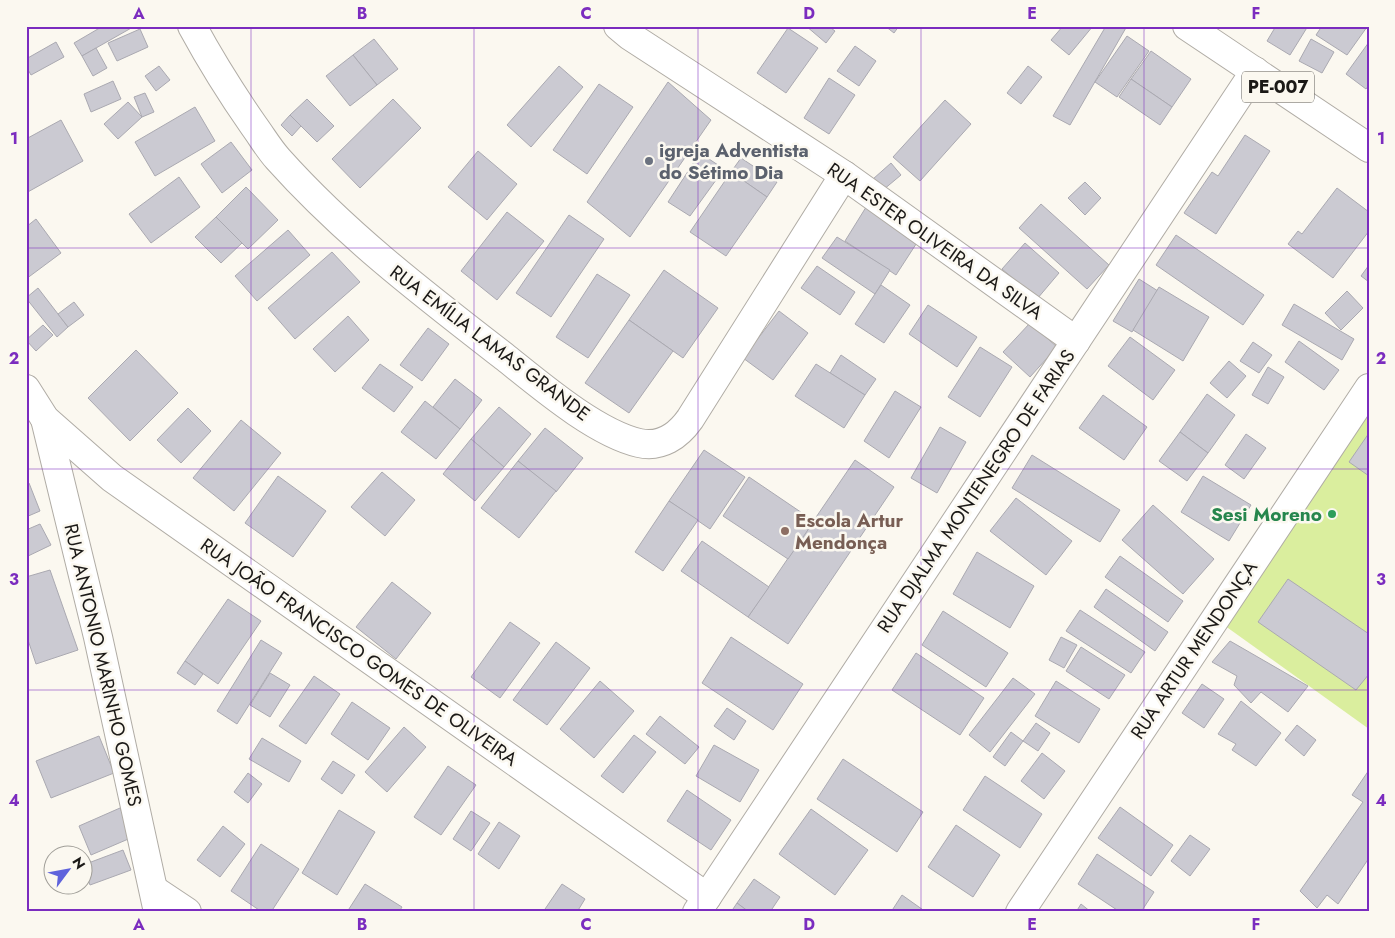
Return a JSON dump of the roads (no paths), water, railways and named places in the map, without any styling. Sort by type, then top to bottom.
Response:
[{"type":"street","name":"RUA EMÍLIA LAMAS GRANDE","points":[[192,26],[222,80],[277,158],[349,232],[408,282],[534,380],[588,418],[618,435],[640,444],[665,442],[680,432],[690,419],[844,175]]},
{"type":"street","name":"RUA ESTER OLIVEIRA DA SILVA","points":[[618,26],[630,36],[844,175],[1076,341]]},
{"type":"street","name":"PE-007","points":[[1187,26],[1369,148]]},
{"type":"street","name":"RUA DJALMA MONTENEGRO DE FARIAS","points":[[702,904],[1255,71]]},
{"type":"street","name":"RUA ARTUR MENDONÇA","points":[[1020,912],[1369,388]]},
{"type":"street","name":"RUA JOÃO FRANCISCO GOMES DE OLIVEIRA","points":[[26,389],[45,419],[112,478],[702,904]]},
{"type":"street","name":"RUA ANTONIO MARINHO GOMES","points":[[45,419],[98,637],[156,901]]},
{"type":"street","points":[[156,901],[187,912]]},
{"type":"place","name":"igreja Adventista do Sétimo Dia","points":[[649,161]]},
{"type":"place","name":"Sesi Moreno","points":[[1332,514]]},
{"type":"place","name":"Escola Artur Mendonça","points":[[785,531]]}]
